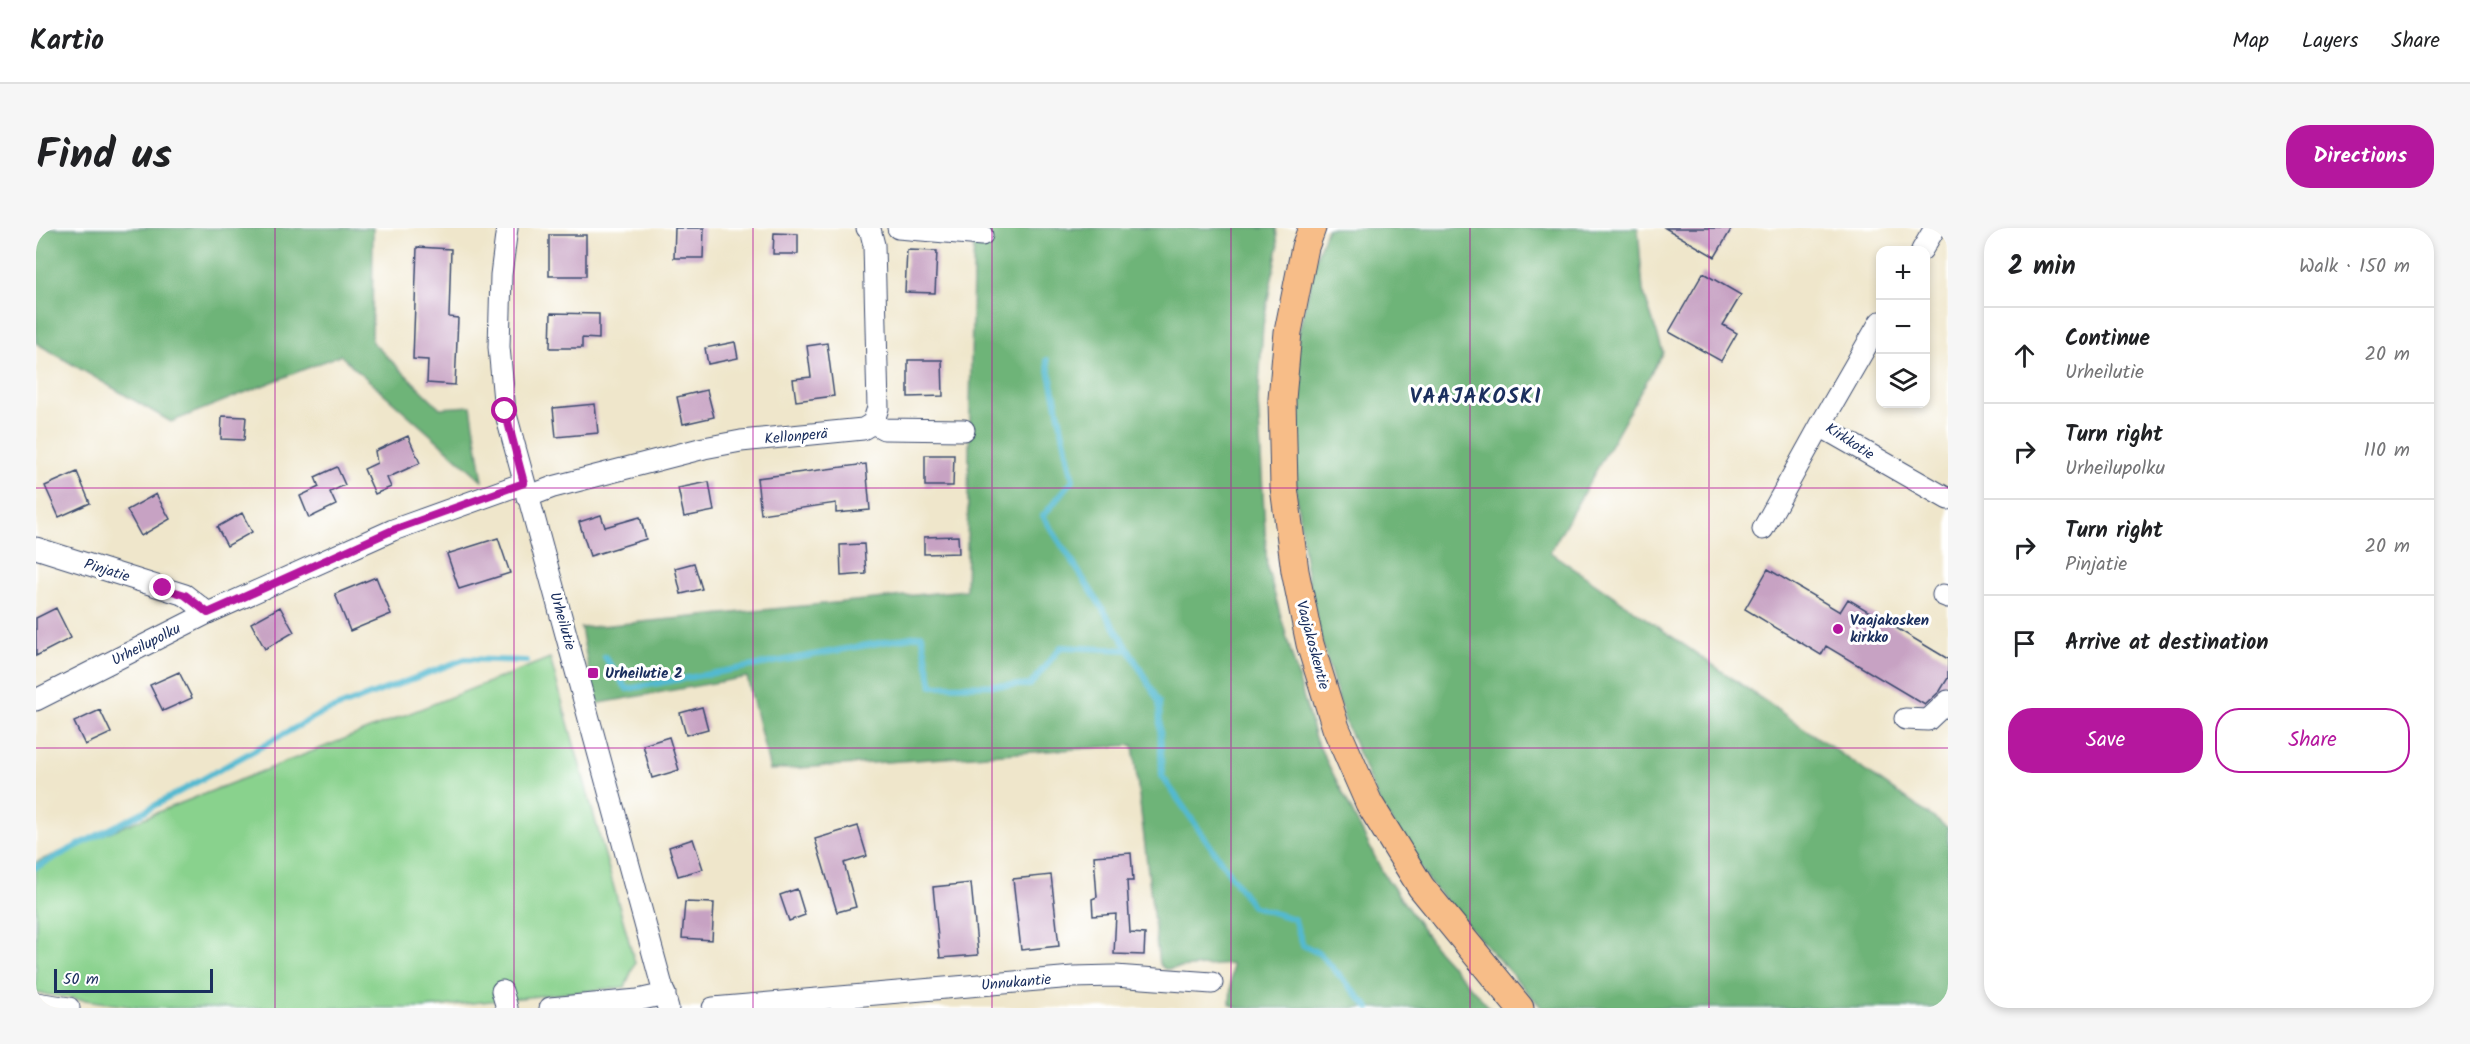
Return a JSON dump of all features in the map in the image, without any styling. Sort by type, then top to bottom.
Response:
[{"type":"main road","name":"Vaajakoskentie","points":[[1312,228],[1305,246],[1288,332],[1282,399],[1284,487],[1295,571],[1311,644],[1336,728],[1369,803],[1421,887],[1520,1008]]},
{"type":"street","name":"Urheilutie","points":[[507,228],[501,275],[499,347],[505,411],[667,1001]]},
{"type":"street","points":[[872,228],[878,396],[878,408],[873,423],[884,429],[964,430]]},
{"type":"street","points":[[898,228],[982,235]]},
{"type":"street","points":[[1924,246],[1935,228]]},
{"type":"street","name":"Kirkkotie","points":[[1876,331],[1820,426],[1948,500]]},
{"type":"street","name":"Kellonperä","points":[[526,490],[553,487],[704,448],[741,441],[862,429],[873,423]]},
{"type":"street","points":[[1763,529],[1820,426]]},
{"type":"street","name":"Urheilupolku","points":[[36,700],[208,613],[393,530],[526,490]]},
{"type":"street","name":"Pinjatie","points":[[36,548],[185,595],[208,613]]},
{"type":"street","points":[[1905,719],[1928,720],[1948,701]]},
{"type":"street","name":"Unnukantie","points":[[713,1008],[1073,977],[1115,976],[1212,983]]},
{"type":"street","points":[[550,1008],[638,1000],[667,1001]]},
{"type":"street","points":[[36,1004],[69,1008]]},
{"type":"green space","points":[[36,228],[373,228],[372,342],[440,408],[471,406],[483,481],[340,355],[171,422],[36,343]]},
{"type":"green space","points":[[974,228],[1276,228],[1278,247],[1263,325],[1258,401],[1267,567],[1315,738],[1383,873],[1437,950],[1490,1008],[1237,1008],[1230,1004],[1232,964],[1165,969],[1159,964],[1133,745],[770,770],[747,677],[595,704],[581,628],[966,590]]},
{"type":"green space","points":[[1327,228],[1638,228],[1643,291],[1663,352],[1550,552],[1948,828],[1948,1008],[1542,1008],[1430,883],[1379,802],[1346,724],[1322,643],[1306,567],[1295,486],[1293,400],[1298,335],[1318,252]]},
{"type":"green space","points":[[550,658],[635,963],[625,987],[424,1008],[142,1008],[36,993],[36,862]]},
{"type":"building","points":[[675,228],[704,228],[703,258],[674,258]]},
{"type":"building","points":[[1665,228],[1732,228],[1715,257]]},
{"type":"building","points":[[774,233],[798,234],[798,254],[773,254]]},
{"type":"building","points":[[549,235],[586,235],[586,276],[549,276]]},
{"type":"building","points":[[417,247],[451,249],[449,317],[458,318],[455,385],[427,383],[428,360],[413,359]]},
{"type":"building","points":[[907,250],[937,251],[935,293],[905,292]]},
{"type":"building","points":[[1703,273],[1741,295],[1723,325],[1737,333],[1721,361],[1669,332]]},
{"type":"building","points":[[551,313],[599,314],[599,339],[582,338],[582,348],[550,348]]},
{"type":"building","points":[[735,342],[738,358],[708,364],[705,348]]},
{"type":"building","points":[[827,343],[834,396],[796,401],[793,379],[811,377],[807,346]]},
{"type":"building","points":[[908,360],[942,360],[943,396],[908,397]]},
{"type":"building","points":[[707,390],[714,417],[683,424],[677,397]]},
{"type":"building","points":[[595,404],[598,433],[556,437],[553,408]]},
{"type":"building","points":[[222,416],[246,417],[244,440],[221,439]]},
{"type":"building","points":[[408,436],[420,463],[387,478],[391,487],[375,494],[364,469],[377,463],[375,451]]},
{"type":"building","points":[[925,455],[954,455],[953,486],[925,486]]},
{"type":"building","points":[[866,464],[870,510],[836,513],[836,503],[761,514],[757,478]]},
{"type":"building","points":[[337,467],[345,485],[330,492],[336,505],[309,518],[300,496],[319,487],[315,477]]},
{"type":"building","points":[[77,472],[90,503],[59,517],[45,486]]},
{"type":"building","points":[[709,482],[714,511],[684,517],[678,488]]},
{"type":"building","points":[[156,494],[170,519],[141,536],[127,510]]},
{"type":"building","points":[[242,513],[252,532],[227,546],[217,527]]},
{"type":"building","points":[[601,515],[605,527],[640,517],[646,539],[590,556],[579,522]]},
{"type":"building","points":[[958,536],[959,553],[924,554],[924,537]]},
{"type":"building","points":[[498,538],[510,573],[459,589],[447,554]]},
{"type":"building","points":[[864,544],[866,574],[841,576],[840,545]]},
{"type":"building","points":[[694,563],[702,589],[681,594],[675,568]]},
{"type":"building","name":"Vaajakosken kirkko","points":[[1768,569],[1840,612],[1848,599],[1948,659],[1948,678],[1940,691],[1925,705],[1826,646],[1821,655],[1745,609]]},
{"type":"building","points":[[376,577],[391,614],[350,631],[335,594]]},
{"type":"building","points":[[280,607],[294,632],[265,649],[251,623]]},
{"type":"building","points":[[56,608],[71,638],[36,656],[36,618]]},
{"type":"building","points":[[179,672],[192,698],[163,711],[150,685]]},
{"type":"building","points":[[702,707],[708,729],[686,735],[680,713]]},
{"type":"building","points":[[100,710],[111,733],[85,745],[74,722]]},
{"type":"building","points":[[669,737],[679,770],[652,778],[643,745]]},
{"type":"building","points":[[858,826],[867,856],[844,863],[856,907],[837,912],[815,839]]},
{"type":"building","points":[[693,839],[703,869],[678,876],[669,847]]},
{"type":"building","points":[[1131,853],[1133,881],[1127,881],[1130,933],[1145,934],[1144,955],[1114,954],[1116,914],[1093,916],[1092,899],[1097,897],[1094,856]]},
{"type":"building","points":[[1051,875],[1059,946],[1021,950],[1013,879]]},
{"type":"building","points":[[971,883],[978,955],[940,958],[933,887]]},
{"type":"building","points":[[797,889],[805,915],[789,921],[780,895]]},
{"type":"building","points":[[685,902],[714,903],[712,940],[682,938]]},
{"type":"waterway","points":[[1047,360],[1073,480],[1043,516],[1129,650]]},
{"type":"waterway","points":[[605,657],[627,689],[922,635],[932,686],[1030,685],[1061,647],[1129,650],[1159,702],[1162,776],[1252,906],[1294,919],[1303,945],[1320,954],[1369,1008]]},
{"type":"waterway","points":[[36,867],[143,812],[320,714],[465,659],[527,661]]},
{"type":"place","name":"Vaajakosken kirkko","points":[[1838,629]]},
{"type":"place","name":"Urheilutie 2","points":[[593,673]]},
{"type":"district","name":"VAAJAKOSKI","points":[[1476,396]]},
{"type":"route","points":[[163,588],[185,595],[208,613],[393,530],[524,483],[505,411]]}]
